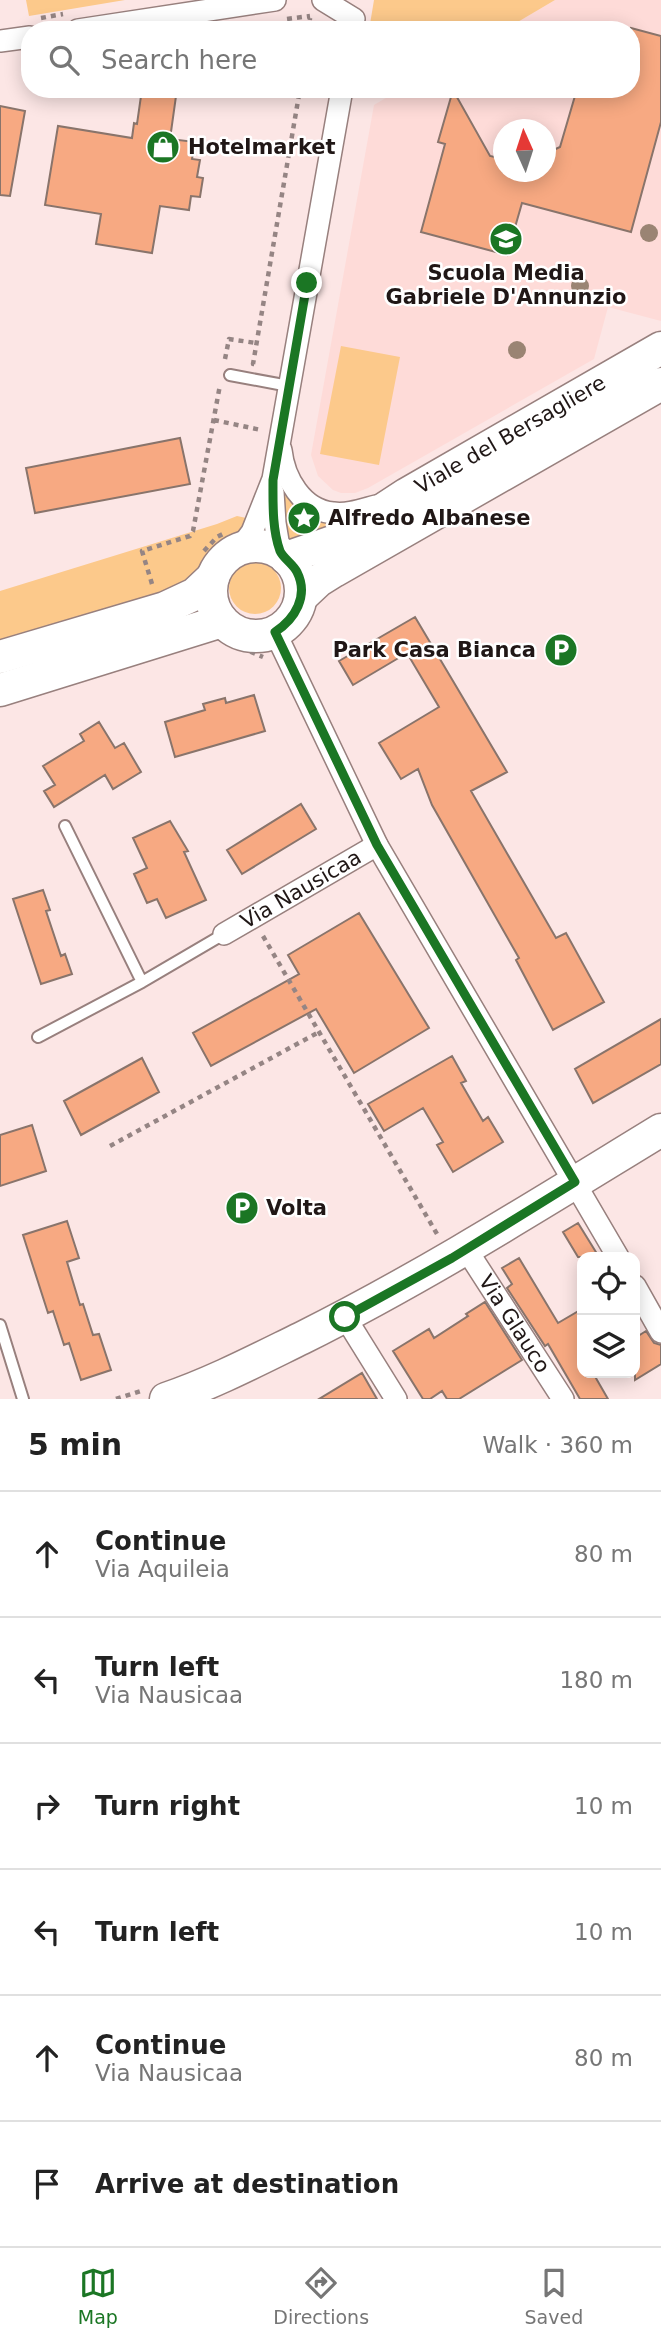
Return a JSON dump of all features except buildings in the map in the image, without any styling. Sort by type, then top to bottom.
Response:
[{"type":"street","points":[[137,21],[275,0]]},
{"type":"street","points":[[317,8],[354,16]]},
{"type":"street","points":[[0,41],[21,38]]},
{"type":"street","points":[[301,597],[301,583],[296,570],[283,555],[273,510],[273,480],[340,98]]},
{"type":"street","name":"Viale del Bersagliere","points":[[283,555],[335,541],[395,502],[661,348]]},
{"type":"street","name":"Viale del Bersagliere","points":[[269,645],[297,611],[301,597],[317,581],[661,384]]},
{"type":"street","points":[[280,432],[282,461],[287,475],[297,492],[317,509],[348,514],[395,502]]},
{"type":"street","points":[[207,566],[220,564],[234,540],[252,532],[273,480]]},
{"type":"street","points":[[234,540],[283,555]]},
{"type":"street","points":[[207,566],[213,605],[224,632]]},
{"type":"street","points":[[0,657],[165,608],[195,594],[207,566]]},
{"type":"street","points":[[0,690],[224,632],[229,628],[251,636],[264,636],[269,645]]},
{"type":"street","name":"Via Nausicaa","points":[[269,645],[377,845],[615,1252]]},
{"type":"street","name":"Via Nausicaa","points":[[224,934],[377,845]]},
{"type":"street","points":[[166,1399],[221,1378],[345,1317],[459,1254],[661,1130]]},
{"type":"street","name":"Via Glauco","points":[[459,1254],[563,1399]]},
{"type":"street","points":[[640,1295],[661,1332]]},
{"type":"street","points":[[345,1317],[396,1399]]},
{"type":"lane","points":[[225,374],[289,386]]},
{"type":"lane","points":[[65,825],[142,982]]},
{"type":"lane","points":[[38,1037],[142,982],[224,934]]},
{"type":"lane","points":[[0,1325],[23,1399]]},
{"type":"path","points":[[253,364],[298,98]]},
{"type":"path","points":[[154,589],[142,551],[190,536],[193,531],[225,374],[229,339],[256,342]]},
{"type":"path","points":[[214,420],[255,429]]},
{"type":"path","points":[[207,566],[217,537],[234,540]]},
{"type":"path","points":[[224,632],[269,645]]},
{"type":"path","points":[[252,918],[319,1032],[459,1254]]},
{"type":"path","points":[[110,1146],[319,1032]]},
{"type":"shaded area","points":[[26,0],[125,0],[29,16]]},
{"type":"shaded area","points":[[374,0],[555,0],[519,21],[370,21]]},
{"type":"shaded area","name":"Scuola Media Gabriele D'Annunzio","points":[[555,0],[661,0],[661,321],[608,307],[594,359],[355,493],[333,490],[318,476],[311,455],[374,105],[386,98],[640,98],[640,21],[519,21]]},
{"type":"shaded area","points":[[341,346],[400,357],[379,465],[320,454]]},
{"type":"shaded area","points":[[286,492],[340,523],[290,541],[286,536]]},
{"type":"shaded area","points":[[237,516],[251,519],[243,529],[213,548],[191,578],[162,592],[0,642],[0,591]]},
{"type":"shaded area","points":[[255,562],[274,569],[281,588],[274,607],[255,614],[236,607],[229,588],[236,569]]},
{"type":"place","name":"Hotelmarket","points":[[163,147]]},
{"type":"place","name":"Scuola Media Gabriele D'Annunzio","points":[[506,239]]},
{"type":"place","name":"Alfredo Albanese","points":[[304,518]]},
{"type":"place","name":"Park Casa Bianca","points":[[561,650]]},
{"type":"place","name":"Volta","points":[[242,1208]]},
{"type":"route","points":[[307,283],[273,480],[273,510],[280,553],[296,570],[301,583],[301,597],[297,611],[288,624],[275,632],[377,845],[575,1182],[452,1258],[345,1317]]}]
